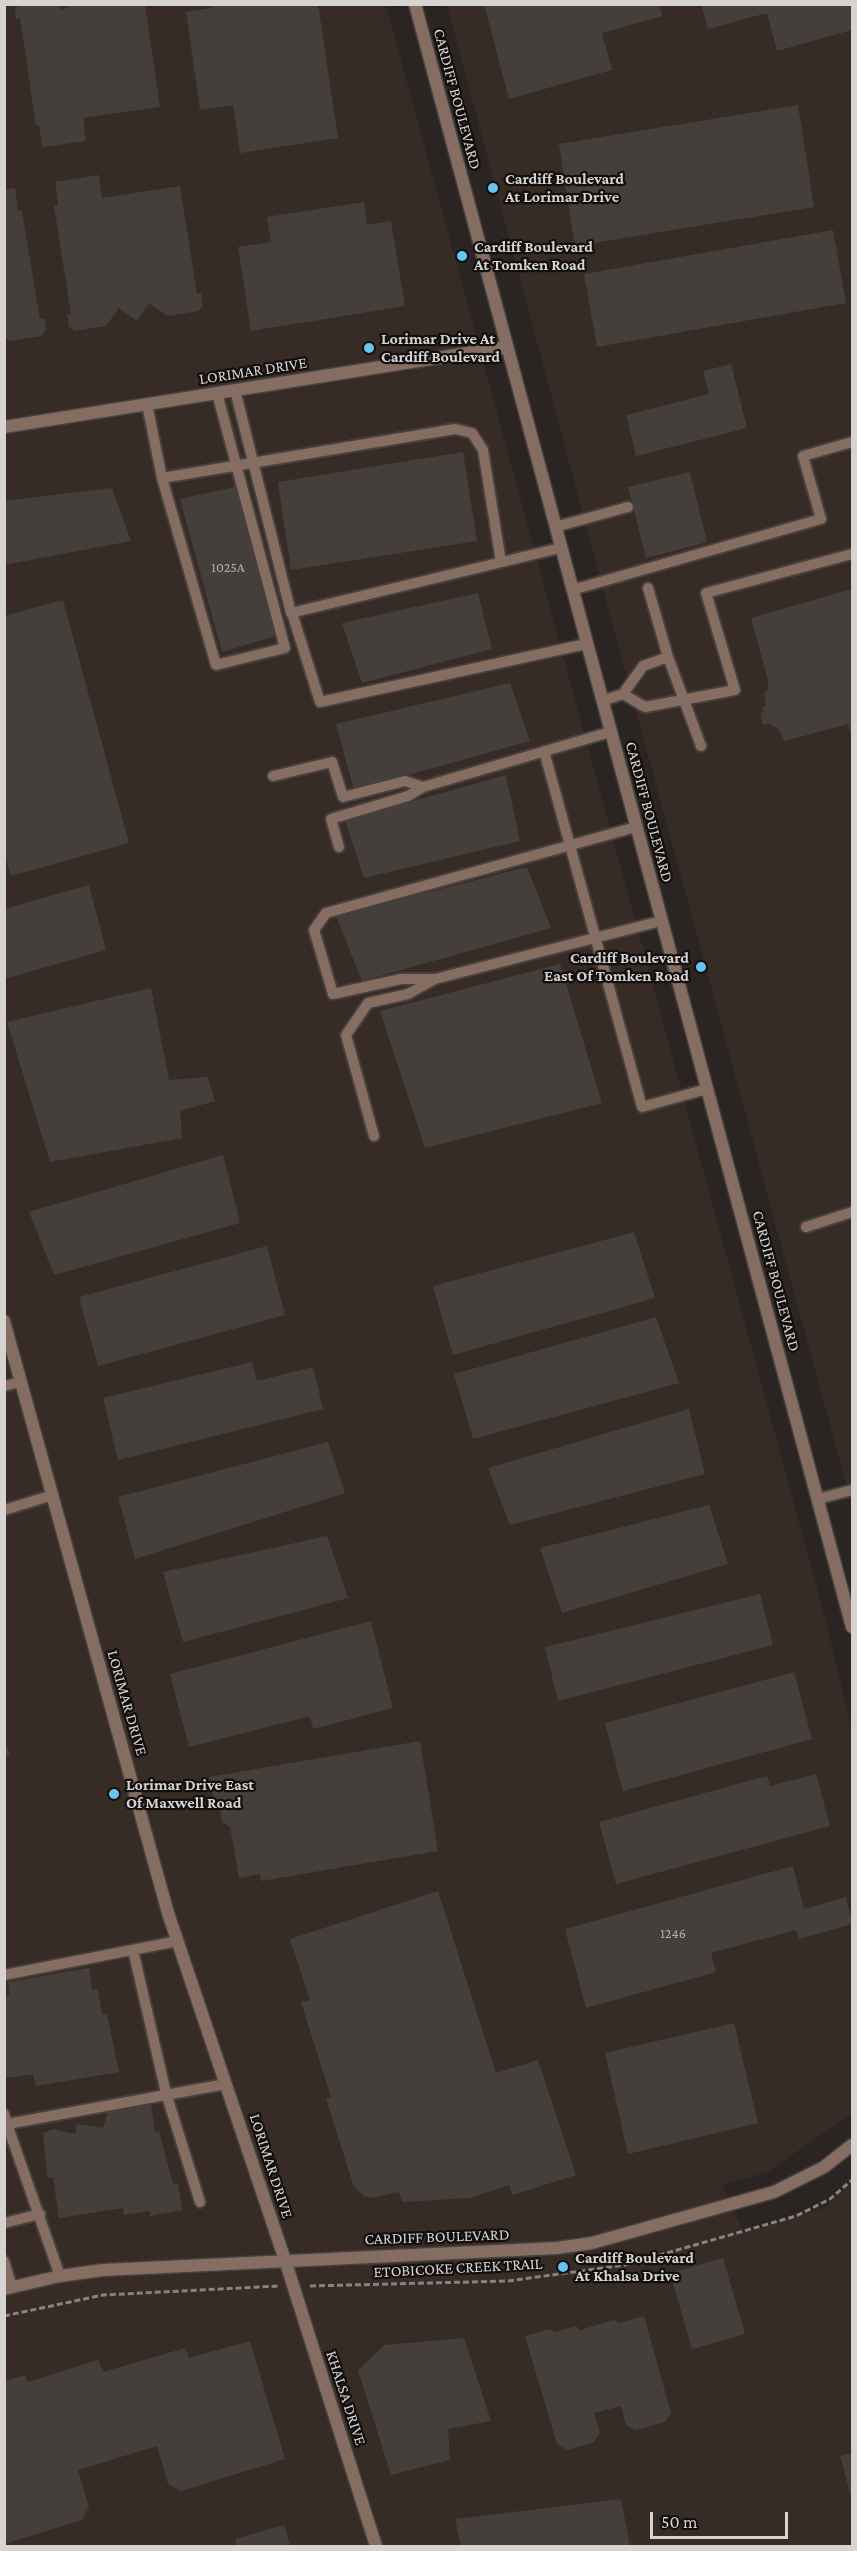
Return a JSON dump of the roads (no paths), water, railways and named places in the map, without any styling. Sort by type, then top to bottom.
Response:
[{"type":"street","name":"CARDIFF BOULEVARD","points":[[415,4],[852,1627]]},
{"type":"street","name":"LORIMAR DRIVE","points":[[4,427],[506,347]]},
{"type":"street","name":"LORIMAR DRIVE","points":[[4,1321],[178,1941],[285,2260]]},
{"type":"street","name":"CARDIFF BOULEVARD","points":[[8,2288],[60,2276],[136,2268],[557,2248],[592,2243],[774,2193],[824,2167],[852,2145]]},
{"type":"street","name":"KHALSA DRIVE","points":[[285,2260],[376,2547]]},
{"type":"lane","points":[[235,390],[292,613],[320,702],[586,644]]},
{"type":"lane","points":[[147,404],[162,478],[216,665],[285,648],[217,393]]},
{"type":"lane","points":[[162,478],[455,429],[472,433],[483,450],[501,562]]},
{"type":"lane","points":[[572,590],[821,519],[803,456],[852,442]]},
{"type":"lane","points":[[555,527],[628,507]]},
{"type":"lane","points":[[292,613],[560,548]]},
{"type":"lane","points":[[623,694],[645,707],[735,690],[706,594],[852,554]]},
{"type":"lane","points":[[648,588],[668,657],[701,746]]},
{"type":"lane","points":[[602,701],[623,694],[643,666],[668,657]]},
{"type":"lane","points":[[339,847],[331,819],[408,796],[423,787],[610,732]]},
{"type":"lane","points":[[544,752],[642,1107],[707,1089]]},
{"type":"lane","points":[[273,776],[332,762],[343,797],[405,781],[423,787]]},
{"type":"lane","points":[[435,979],[400,979],[333,994],[314,930],[326,913],[636,827]]},
{"type":"lane","points":[[374,1136],[346,1035],[368,1003],[408,994],[435,979],[661,921]]},
{"type":"lane","points":[[806,1227],[852,1212]]},
{"type":"lane","points":[[4,1386],[21,1382]]},
{"type":"lane","points":[[818,1499],[852,1490]]},
{"type":"lane","points":[[4,1510],[53,1495]]},
{"type":"lane","points":[[4,1975],[178,1941]]},
{"type":"lane","points":[[133,1950],[166,2093],[200,2202]]},
{"type":"lane","points":[[60,2276],[6,2119],[226,2084]]},
{"type":"lane","points":[[4,2223],[40,2214]]},
{"type":"lane","points":[[4,2262],[8,2288]]},
{"type":"place","name":"Cardiff Boulevard At Lorimar Drive","points":[[493,188]]},
{"type":"place","name":"Cardiff Boulevard At Tomken Road","points":[[462,256]]},
{"type":"place","name":"Lorimar Drive At Cardiff Boulevard","points":[[369,348]]},
{"type":"place","name":"Cardiff Boulevard East Of Tomken Road","points":[[701,967]]},
{"type":"place","name":"Lorimar Drive East Of Maxwell Road","points":[[114,1794]]},
{"type":"place","name":"Cardiff Boulevard At Khalsa Drive","points":[[563,2267]]}]
